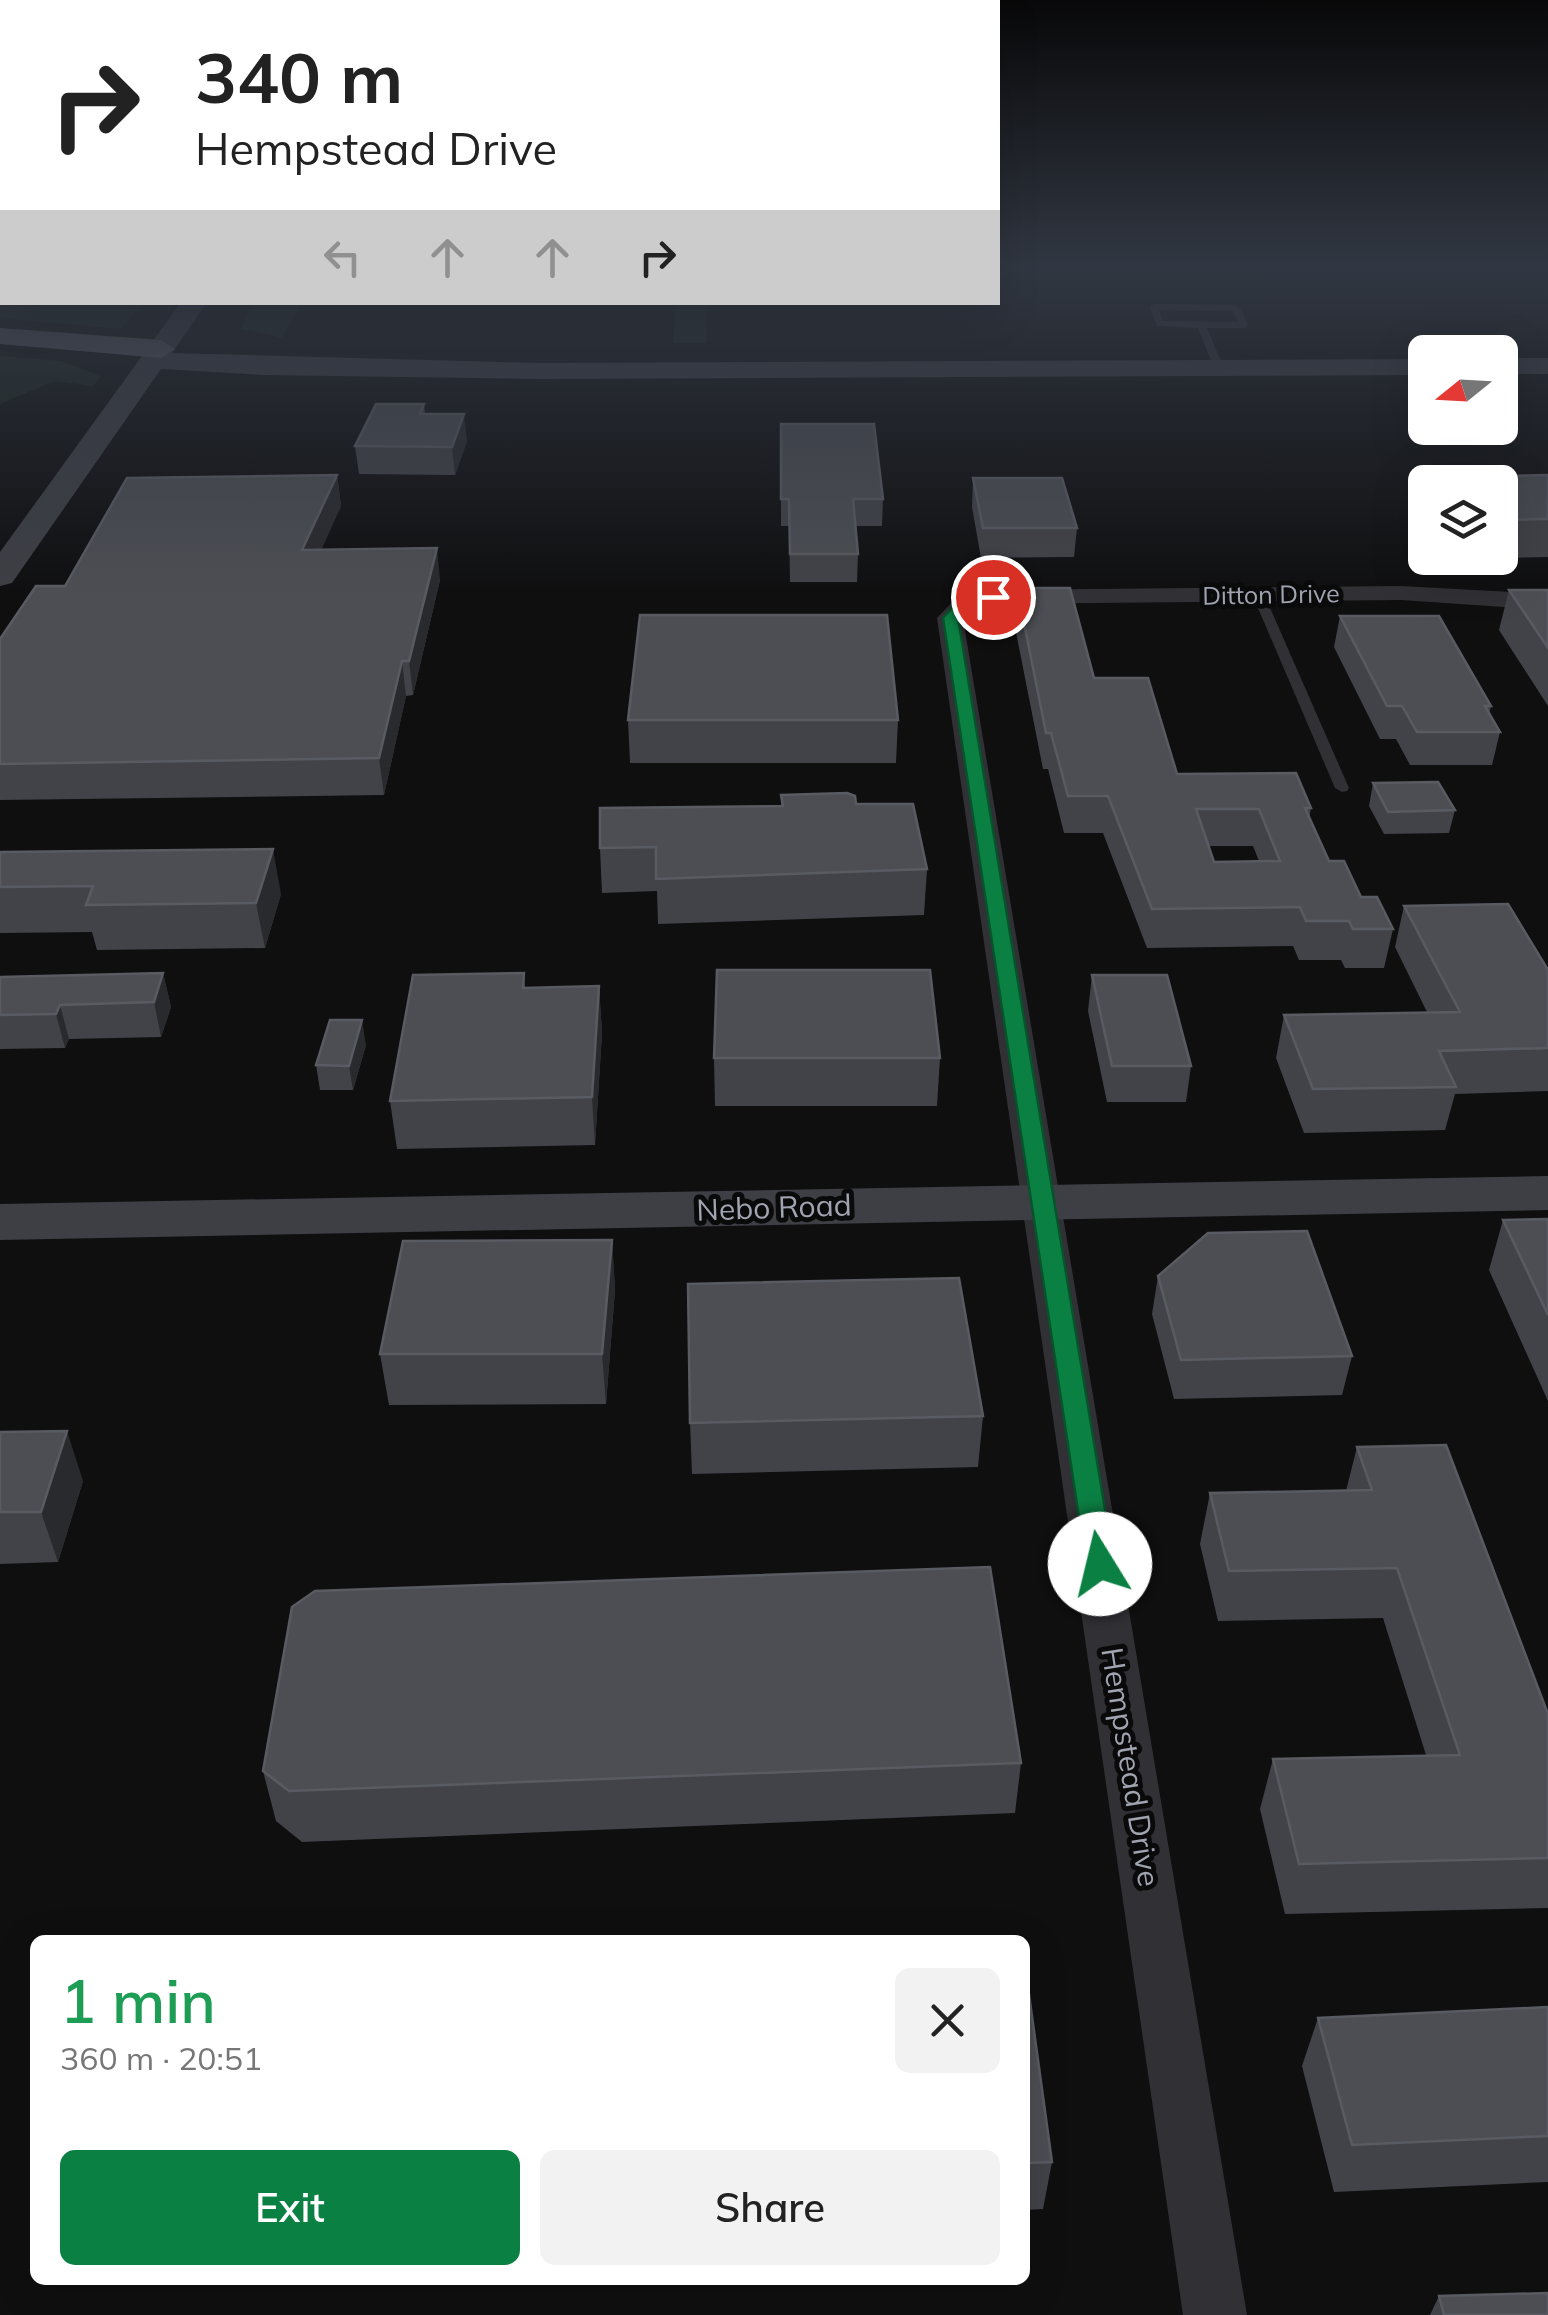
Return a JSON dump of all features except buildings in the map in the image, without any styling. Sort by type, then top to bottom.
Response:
[{"type":"street","points":[[0,576],[141,377]]},
{"type":"street","name":"Ditton Drive","points":[[993,597],[1401,593],[1548,602]]},
{"type":"street","name":"Hempstead Drive","points":[[993,597],[967,601],[950,618],[1044,1199],[1215,2315]]},
{"type":"street","name":"Nebo Road","points":[[0,1222],[1044,1199],[1548,1193]]},
{"type":"lane","points":[[1258,594],[1342,788]]},
{"type":"shaded area","points":[[0,377],[100,377],[93,386],[55,381],[0,404]]},
{"type":"route","points":[[993,597],[967,601],[954,609],[950,618],[1100,1564]]}]
